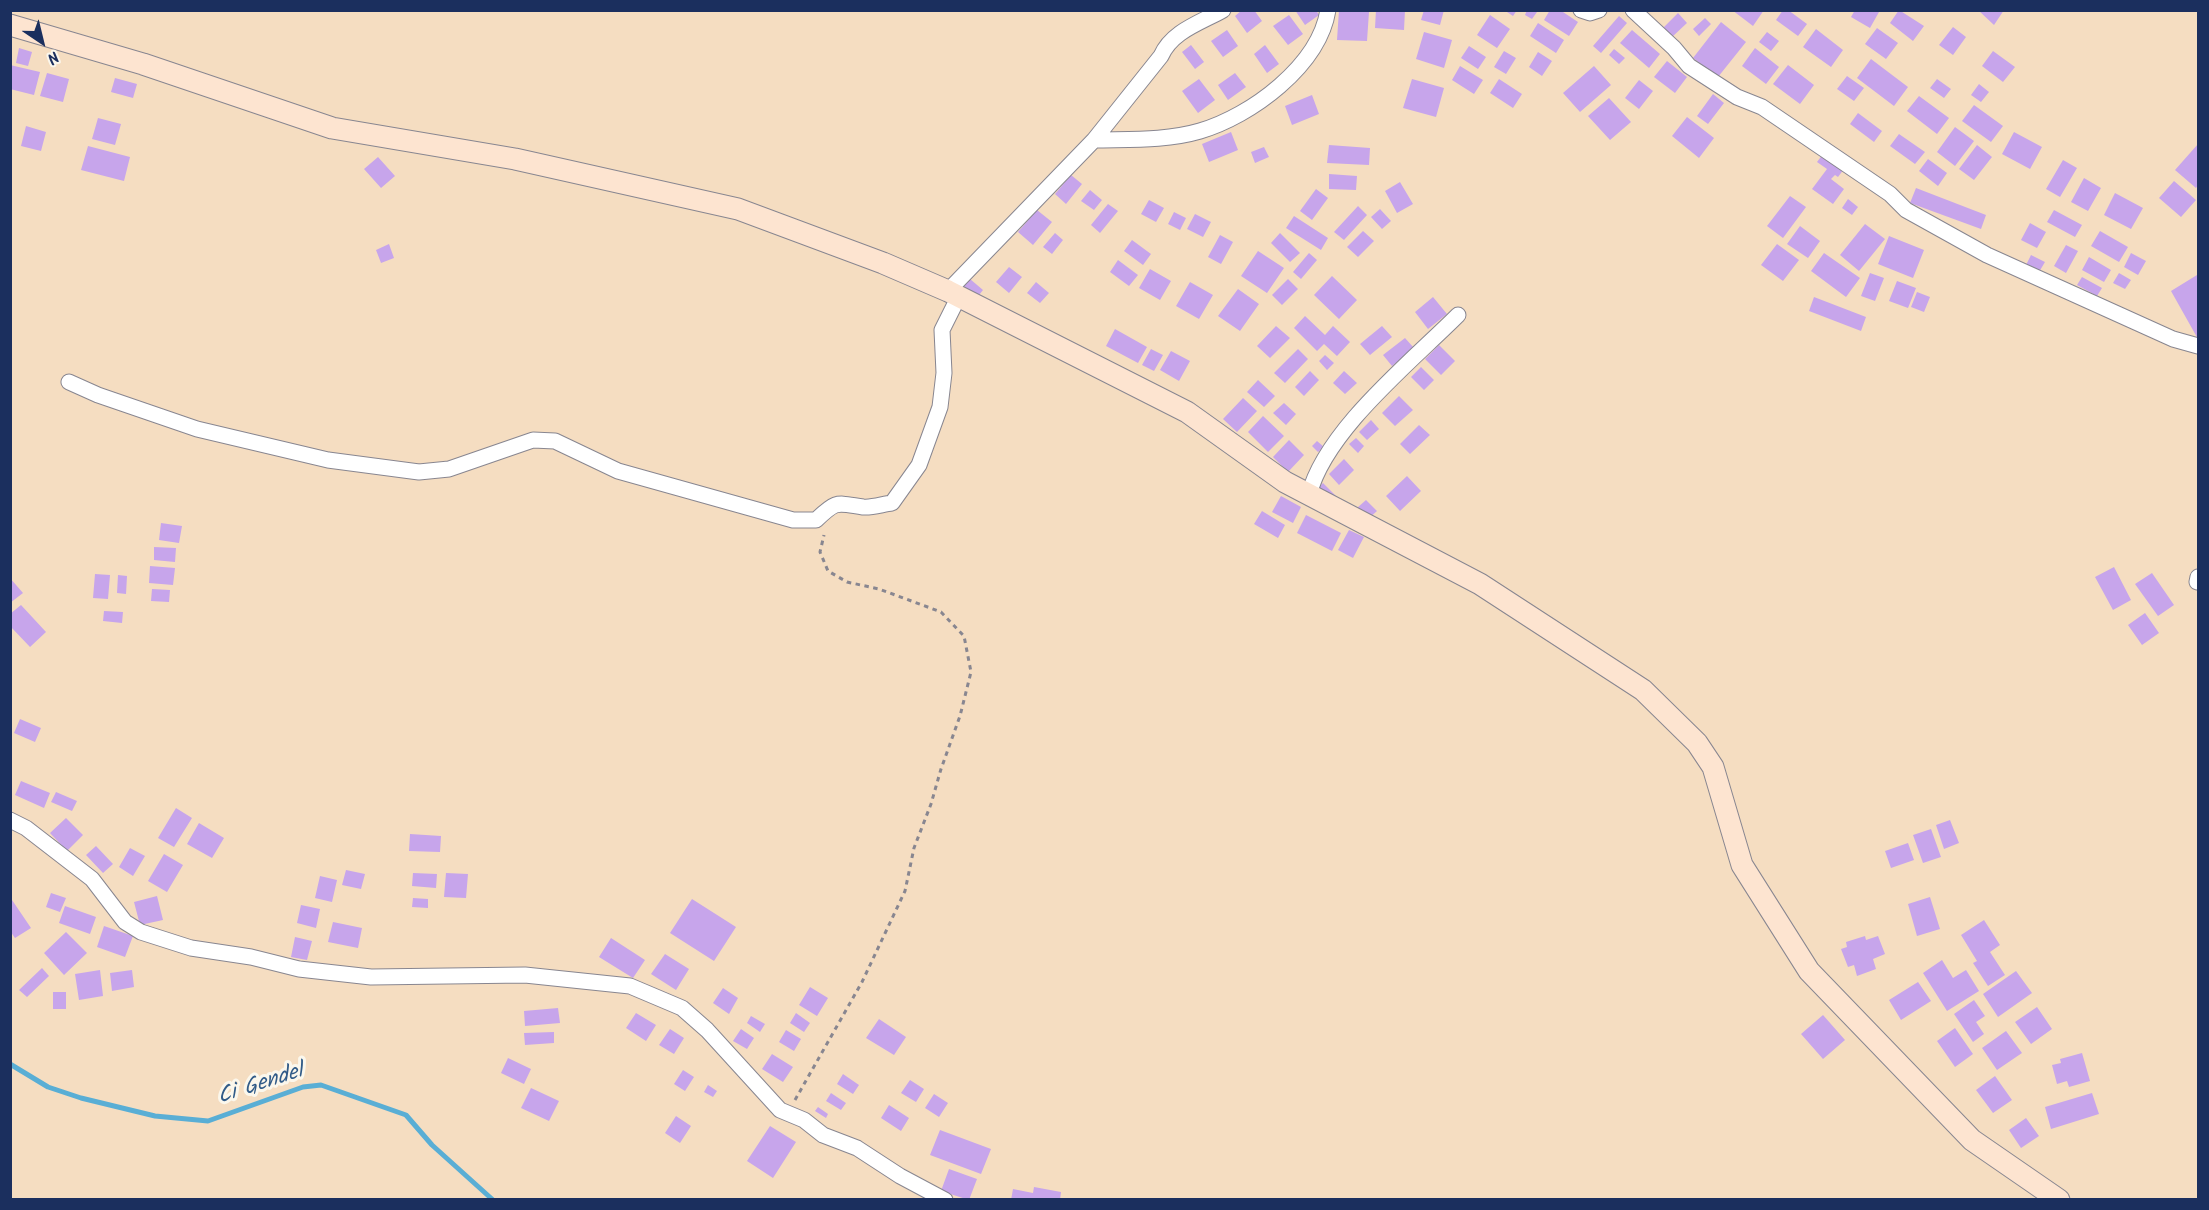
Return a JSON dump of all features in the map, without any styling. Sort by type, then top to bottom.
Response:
[{"type":"street","points":[[69,382],[98,395],[197,429],[328,460],[419,472],[449,469],[533,440],[555,441],[618,471],[793,520],[816,520],[830,507],[843,502],[866,507],[892,503],[914,473],[940,407],[944,373],[942,330],[954,293],[1094,140],[1174,37],[1222,10]]},
{"type":"street","points":[[1094,140],[1151,139],[1199,132],[1230,119],[1266,99],[1298,68],[1325,28],[1328,10]]},
{"type":"street","points":[[1581,10],[1590,13],[1599,10]]},
{"type":"street","points":[[1634,10],[1674,48],[1689,66],[1737,97],[1762,107],[1890,194],[1906,210],[1987,255],[2173,339],[2199,346]]},
{"type":"street","points":[[10,25],[143,64],[332,128],[515,159],[738,209],[883,263],[954,293],[1187,412],[1285,482],[1480,585],[1643,690],[1697,743],[1713,767],[1742,866],[1809,971],[1972,1140],[2058,1200]]},
{"type":"street","points":[[1309,495],[1320,465],[1342,434],[1458,315]]},
{"type":"street","points":[[10,820],[26,828],[92,879],[125,922],[141,932],[191,948],[250,957],[299,969],[371,977],[525,975],[630,986],[682,1008],[707,1030],[780,1110],[804,1120],[823,1135],[858,1148],[900,1176],[945,1200]]},
{"type":"path","points":[[789,1114],[798,1091],[862,982],[905,891],[914,848],[932,804],[941,769],[960,716],[971,672],[964,636],[941,612],[879,589],[847,582],[828,571],[820,552],[827,529]]},
{"type":"building","points":[[1242,10],[1254,10],[1262,21],[1247,33],[1235,16]]},
{"type":"building","points":[[1295,10],[1316,10],[1319,15],[1305,25]]},
{"type":"building","points":[[1339,10],[1369,12],[1367,41],[1337,40]]},
{"type":"building","points":[[1376,10],[1405,10],[1404,30],[1375,28]]},
{"type":"building","points":[[1424,10],[1444,10],[1440,25],[1421,20]]},
{"type":"building","points":[[1504,10],[1517,10],[1513,16]]},
{"type":"building","points":[[1527,10],[1537,12],[1532,19],[1525,15]]},
{"type":"building","points":[[1550,10],[1560,10],[1578,22],[1569,36],[1544,20]]},
{"type":"building","points":[[1732,10],[1764,10],[1753,26]]},
{"type":"building","points":[[1783,10],[1788,10],[1807,24],[1798,36],[1776,20]]},
{"type":"building","points":[[1855,10],[1877,10],[1879,12],[1870,28],[1851,17]]},
{"type":"building","points":[[1899,10],[1924,26],[1913,41],[1890,23]]},
{"type":"building","points":[[1978,10],[2004,10],[1994,25]]},
{"type":"building","points":[[1678,13],[1687,23],[1672,37],[1663,28]]},
{"type":"building","points":[[1289,15],[1303,34],[1288,45],[1273,26]]},
{"type":"building","points":[[1490,15],[1510,29],[1497,48],[1477,35]]},
{"type":"building","points":[[1619,16],[1627,23],[1601,53],[1593,46]]},
{"type":"building","points":[[1705,18],[1711,24],[1699,36],[1693,29]]},
{"type":"building","points":[[1721,22],[1746,42],[1718,77],[1693,58]]},
{"type":"building","points":[[1538,23],[1564,40],[1556,53],[1530,36]]},
{"type":"building","points":[[1953,27],[1966,37],[1953,55],[1939,45]]},
{"type":"building","points":[[1877,28],[1898,43],[1886,59],[1865,44]]},
{"type":"building","points":[[1816,29],[1843,50],[1831,67],[1803,47]]},
{"type":"building","points":[[1227,30],[1238,46],[1223,57],[1211,41]]},
{"type":"building","points":[[1632,30],[1660,54],[1649,68],[1620,43]]},
{"type":"building","points":[[1424,32],[1452,40],[1444,68],[1416,59]]},
{"type":"building","points":[[1767,32],[1779,41],[1771,51],[1759,42]]},
{"type":"building","points":[[1191,45],[1204,62],[1195,69],[1182,52]]},
{"type":"building","points":[[1265,45],[1279,64],[1267,73],[1254,54]]},
{"type":"building","points":[[1469,46],[1486,57],[1478,69],[1461,58]]},
{"type":"building","points":[[19,48],[32,52],[28,66],[16,63]]},
{"type":"building","points":[[1755,48],[1779,67],[1766,84],[1742,66]]},
{"type":"building","points":[[1614,49],[1625,58],[1619,64],[1609,55]]},
{"type":"building","points":[[1504,51],[1516,58],[1506,74],[1494,67]]},
{"type":"building","points":[[1993,51],[2015,67],[2003,82],[1982,66]]},
{"type":"building","points":[[1538,52],[1552,61],[1542,76],[1529,67]]},
{"type":"building","points":[[1871,59],[1908,87],[1894,106],[1857,78]]},
{"type":"building","points":[[1667,61],[1687,77],[1675,93],[1654,77]]},
{"type":"building","points":[[10,65],[40,72],[34,95],[10,89]]},
{"type":"building","points":[[1788,65],[1814,85],[1800,104],[1773,84]]},
{"type":"building","points":[[1460,66],[1483,80],[1474,94],[1452,80]]},
{"type":"building","points":[[1594,66],[1611,85],[1580,112],[1563,93]]},
{"type":"building","points":[[47,73],[69,79],[63,102],[40,96]]},
{"type":"building","points":[[1235,73],[1246,87],[1228,100],[1218,85]]},
{"type":"building","points":[[1847,76],[1864,88],[1854,101],[1837,89]]},
{"type":"building","points":[[115,78],[137,84],[133,98],[111,92]]},
{"type":"building","points":[[1199,79],[1215,100],[1198,113],[1182,91]]},
{"type":"building","points":[[1412,79],[1444,88],[1436,117],[1403,108]]},
{"type":"building","points":[[1499,79],[1522,94],[1513,108],[1490,93]]},
{"type":"building","points":[[1937,79],[1951,89],[1944,98],[1930,88]]},
{"type":"building","points":[[1639,80],[1653,91],[1639,109],[1625,98]]},
{"type":"building","points":[[1979,84],[1989,92],[1981,102],[1971,95]]},
{"type":"building","points":[[1713,94],[1724,103],[1708,124],[1697,116]]},
{"type":"building","points":[[1312,95],[1319,114],[1292,125],[1285,106]]},
{"type":"building","points":[[1919,96],[1949,118],[1937,134],[1907,111]]},
{"type":"building","points":[[1609,98],[1631,122],[1610,140],[1588,116]]},
{"type":"building","points":[[1974,105],[2003,126],[1991,142],[1962,121]]},
{"type":"building","points":[[1858,113],[1882,131],[1874,142],[1850,124]]},
{"type":"building","points":[[1687,117],[1714,138],[1699,158],[1672,136]]},
{"type":"building","points":[[98,118],[121,124],[115,145],[92,139]]},
{"type":"building","points":[[26,126],[46,132],[41,151],[21,146]]},
{"type":"building","points":[[1955,127],[1974,141],[1955,166],[1937,152]]},
{"type":"building","points":[[1231,132],[1238,150],[1209,162],[1202,144]]},
{"type":"building","points":[[2014,132],[2042,147],[2030,169],[2002,154]]},
{"type":"building","points":[[1899,134],[1925,152],[1915,164],[1890,146]]},
{"type":"building","points":[[2198,144],[2198,185],[2196,188],[2175,170]]},
{"type":"building","points":[[1329,145],[1370,148],[1369,165],[1327,163]]},
{"type":"building","points":[[1977,145],[1992,157],[1974,180],[1959,169]]},
{"type":"building","points":[[88,146],[130,157],[124,181],[81,170]]},
{"type":"building","points":[[1264,147],[1269,157],[1255,163],[1251,152]]},
{"type":"building","points":[[1823,154],[1844,169],[1838,177],[1835,175],[1831,179],[1844,189],[1833,204],[1812,189],[1827,169],[1817,162]]},
{"type":"building","points":[[378,157],[395,176],[381,188],[364,169]]},
{"type":"building","points":[[1928,159],[1947,173],[1938,186],[1919,171]]},
{"type":"building","points":[[2063,160],[2077,168],[2060,197],[2046,189]]},
{"type":"building","points":[[1329,174],[1357,176],[1356,190],[1329,189]]},
{"type":"building","points":[[1071,175],[1082,184],[1066,204],[1055,194]]},
{"type":"building","points":[[2084,178],[2101,188],[2088,211],[2071,202]]},
{"type":"building","points":[[2174,181],[2196,200],[2181,217],[2159,198]]},
{"type":"building","points":[[1400,182],[1413,204],[1397,213],[1385,191]]},
{"type":"building","points":[[1916,188],[1986,215],[1981,229],[1910,203]]},
{"type":"building","points":[[1316,189],[1328,198],[1312,220],[1300,211]]},
{"type":"building","points":[[1090,190],[1102,200],[1094,210],[1081,201]]},
{"type":"building","points":[[2115,193],[2143,208],[2131,229],[2104,215]]},
{"type":"building","points":[[1790,196],[1806,207],[1783,238],[1767,226]]},
{"type":"building","points":[[1848,199],[1858,207],[1852,215],[1842,208]]},
{"type":"building","points":[[1149,200],[1164,208],[1156,222],[1141,214]]},
{"type":"building","points":[[1108,204],[1118,211],[1100,233],[1091,225]]},
{"type":"building","points":[[1358,206],[1367,215],[1344,240],[1334,232]]},
{"type":"building","points":[[1380,209],[1391,221],[1382,229],[1371,217]]},
{"type":"building","points":[[1037,210],[1052,222],[1033,245],[1018,232]]},
{"type":"building","points":[[2054,210],[2082,225],[2075,237],[2047,222]]},
{"type":"building","points":[[1174,212],[1186,218],[1180,230],[1168,224]]},
{"type":"building","points":[[1195,214],[1211,222],[1203,237],[1187,229]]},
{"type":"building","points":[[1294,216],[1328,238],[1321,250],[1286,228]]},
{"type":"building","points":[[2030,223],[2046,232],[2037,248],[2021,240]]},
{"type":"building","points":[[1865,224],[1885,239],[1859,271],[1840,255]]},
{"type":"building","points":[[1800,226],[1820,241],[1808,258],[1787,244]]},
{"type":"building","points":[[1363,231],[1374,241],[1358,257],[1347,247]]},
{"type":"building","points":[[2100,231],[2128,247],[2119,262],[2091,246]]},
{"type":"building","points":[[1055,233],[1063,240],[1052,254],[1043,247]]},
{"type":"building","points":[[1280,233],[1300,253],[1290,262],[1271,243]]},
{"type":"building","points":[[1220,235],[1233,242],[1221,264],[1208,257]]},
{"type":"building","points":[[1889,236],[1924,250],[1913,278],[1878,264]]},
{"type":"building","points":[[1132,240],[1151,254],[1143,265],[1124,251]]},
{"type":"building","points":[[389,244],[394,258],[381,263],[376,250]]},
{"type":"building","points":[[1777,244],[1799,260],[1783,281],[1761,265]]},
{"type":"building","points":[[2066,245],[2078,251],[2066,273],[2054,266]]},
{"type":"building","points":[[1258,251],[1284,268],[1267,293],[1241,276]]},
{"type":"building","points":[[1309,253],[1317,260],[1301,279],[1293,272]]},
{"type":"building","points":[[1824,253],[1860,278],[1846,297],[1811,271]]},
{"type":"building","points":[[2131,253],[2146,261],[2138,275],[2124,267]]},
{"type":"building","points":[[2031,255],[2045,262],[2039,272],[2026,265]]},
{"type":"building","points":[[2089,257],[2111,270],[2104,282],[2082,270]]},
{"type":"building","points":[[1118,260],[1138,275],[1129,286],[1110,272]]},
{"type":"building","points":[[1009,267],[1022,277],[1009,293],[996,282]]},
{"type":"building","points":[[1150,269],[1171,281],[1160,300],[1139,288]]},
{"type":"building","points":[[1870,273],[1884,278],[1875,301],[1861,296]]},
{"type":"building","points":[[2119,273],[2131,280],[2125,289],[2113,283]]},
{"type":"building","points":[[2197,275],[2198,278],[2198,339],[2171,291]]},
{"type":"building","points":[[1332,276],[1357,300],[1339,319],[1314,295]]},
{"type":"building","points":[[2082,277],[2102,288],[2097,296],[2077,285]]},
{"type":"building","points":[[970,279],[983,290],[975,300],[962,289]]},
{"type":"building","points":[[1288,279],[1298,289],[1282,305],[1272,295]]},
{"type":"building","points":[[1897,281],[1916,288],[1908,308],[1889,301]]},
{"type":"building","points":[[1036,282],[1049,293],[1040,303],[1027,293]]},
{"type":"building","points":[[1190,282],[1213,295],[1199,319],[1176,306]]},
{"type":"building","points":[[1238,289],[1259,304],[1240,331],[1218,316]]},
{"type":"building","points":[[1917,292],[1930,297],[1924,312],[1911,307]]},
{"type":"building","points":[[1433,297],[1447,314],[1428,329],[1415,312]]},
{"type":"building","points":[[1814,297],[1866,317],[1861,331],[1809,311]]},
{"type":"building","points":[[1305,316],[1325,335],[1333,326],[1350,342],[1337,356],[1324,344],[1317,351],[1294,328]]},
{"type":"building","points":[[1276,326],[1290,338],[1270,358],[1257,346]]},
{"type":"building","points":[[1382,326],[1392,337],[1370,355],[1360,344]]},
{"type":"building","points":[[1115,329],[1147,347],[1138,363],[1106,346]]},
{"type":"building","points":[[1405,338],[1414,348],[1392,366],[1383,355]]},
{"type":"building","points":[[1439,345],[1455,361],[1441,375],[1425,359]]},
{"type":"building","points":[[1151,349],[1163,355],[1154,371],[1142,365]]},
{"type":"building","points":[[1298,349],[1308,359],[1285,383],[1274,373]]},
{"type":"building","points":[[1171,351],[1190,361],[1179,381],[1160,370]]},
{"type":"building","points":[[1325,355],[1334,363],[1327,370],[1319,361]]},
{"type":"building","points":[[1421,367],[1434,380],[1424,390],[1411,377]]},
{"type":"building","points":[[1310,371],[1319,380],[1304,396],[1295,387]]},
{"type":"building","points":[[1344,371],[1357,383],[1345,394],[1333,383]]},
{"type":"building","points":[[1258,380],[1275,396],[1264,407],[1247,392]]},
{"type":"building","points":[[1399,396],[1413,410],[1395,426],[1382,413]]},
{"type":"building","points":[[1243,398],[1257,411],[1237,432],[1223,419]]},
{"type":"building","points":[[1284,403],[1296,414],[1286,425],[1273,413]]},
{"type":"building","points":[[1263,416],[1284,436],[1268,452],[1248,432]]},
{"type":"building","points":[[1371,420],[1379,429],[1367,440],[1359,432]]},
{"type":"building","points":[[1419,425],[1430,435],[1410,454],[1400,444]]},
{"type":"building","points":[[1356,438],[1364,446],[1358,453],[1349,444]]},
{"type":"building","points":[[1289,440],[1304,455],[1288,472],[1273,457]]},
{"type":"building","points":[[1317,441],[1324,447],[1318,452],[1312,446]]},
{"type":"building","points":[[1344,459],[1354,470],[1339,485],[1329,474]]},
{"type":"building","points":[[1407,476],[1421,491],[1400,511],[1386,496]]},
{"type":"building","points":[[1323,483],[1338,498],[1316,490]]},
{"type":"building","points":[[1281,496],[1301,507],[1293,523],[1272,512]]},
{"type":"building","points":[[1366,500],[1377,511],[1368,519],[1357,508]]},
{"type":"building","points":[[1262,511],[1285,525],[1278,538],[1254,524]]},
{"type":"building","points":[[1306,515],[1341,533],[1332,551],[1297,533]]},
{"type":"building","points":[[161,523],[182,526],[179,543],[159,540]]},
{"type":"building","points":[[1349,530],[1364,537],[1353,558],[1338,550]]},
{"type":"building","points":[[154,547],[176,548],[175,562],[154,560]]},
{"type":"building","points":[[150,566],[175,568],[173,585],[149,583]]},
{"type":"building","points":[[2114,567],[2131,600],[2113,610],[2095,577]]},
{"type":"building","points":[[2152,573],[2174,605],[2158,616],[2135,584]]},
{"type":"building","points":[[95,574],[110,575],[108,599],[93,598]]},
{"type":"building","points":[[118,575],[127,576],[126,594],[117,593]]},
{"type":"building","points":[[10,578],[23,593],[10,603]]},
{"type":"building","points":[[152,589],[170,590],[169,602],[151,601]]},
{"type":"building","points":[[21,605],[46,632],[30,647],[10,626],[10,614]]},
{"type":"building","points":[[104,611],[123,612],[122,623],[103,621]]},
{"type":"building","points":[[2145,613],[2159,633],[2142,645],[2128,625]]},
{"type":"building","points":[[20,719],[41,728],[35,742],[14,733]]},
{"type":"building","points":[[21,781],[50,793],[44,808],[15,795]]},
{"type":"building","points":[[56,792],[77,801],[72,811],[51,802]]},
{"type":"building","points":[[176,808],[192,818],[174,847],[158,838]]},
{"type":"building","points":[[66,818],[83,835],[67,851],[50,833]]},
{"type":"building","points":[[1950,820],[1959,843],[1944,849],[1936,825]]},
{"type":"building","points":[[199,823],[224,838],[212,858],[187,844]]},
{"type":"building","points":[[1931,829],[1941,857],[1923,863],[1913,835]]},
{"type":"building","points":[[410,834],[441,836],[440,852],[409,851]]},
{"type":"building","points":[[1908,843],[1914,860],[1891,868],[1885,851]]},
{"type":"building","points":[[96,846],[113,864],[103,873],[86,855]]},
{"type":"building","points":[[130,848],[145,856],[133,876],[119,867]]},
{"type":"building","points":[[164,854],[183,865],[167,892],[148,881]]},
{"type":"building","points":[[346,870],[365,874],[361,889],[342,885]]},
{"type":"building","points":[[413,873],[437,874],[436,888],[412,886]]},
{"type":"building","points":[[446,873],[468,874],[466,898],[444,897]]},
{"type":"building","points":[[320,876],[337,880],[332,902],[315,898]]},
{"type":"building","points":[[51,893],[66,898],[60,912],[46,907]]},
{"type":"building","points":[[157,896],[163,920],[140,925],[134,902]]},
{"type":"building","points":[[10,897],[31,928],[15,938],[10,931]]},
{"type":"building","points":[[1930,897],[1940,929],[1917,936],[1908,904]]},
{"type":"building","points":[[413,898],[428,899],[428,908],[412,907]]},
{"type":"building","points":[[692,899],[736,927],[714,961],[670,933]]},
{"type":"building","points":[[301,905],[320,909],[316,928],[297,923]]},
{"type":"building","points":[[65,906],[96,917],[90,934],[59,923]]},
{"type":"building","points":[[1984,920],[2000,945],[1990,952],[2005,975],[1988,986],[1973,963],[1977,961],[1961,935]]},
{"type":"building","points":[[333,922],[362,928],[358,948],[328,942]]},
{"type":"building","points":[[104,926],[133,936],[125,957],[97,947]]},
{"type":"building","points":[[66,932],[87,953],[64,975],[44,953]]},
{"type":"building","points":[[1865,936],[1866,940],[1878,936],[1885,954],[1873,959],[1876,969],[1857,976],[1854,965],[1848,967],[1841,949],[1847,947],[1846,942]]},
{"type":"building","points":[[295,937],[312,941],[307,960],[291,957]]},
{"type":"building","points":[[611,938],[645,960],[633,978],[599,957]]},
{"type":"building","points":[[665,954],[689,969],[676,990],[651,974]]},
{"type":"building","points":[[1942,960],[1953,978],[1966,970],[1979,991],[1947,1011],[1923,973]]},
{"type":"building","points":[[42,968],[49,976],[27,997],[19,990]]},
{"type":"building","points":[[100,970],[103,996],[79,1000],[75,974]]},
{"type":"building","points":[[132,970],[134,987],[112,991],[110,973]]},
{"type":"building","points":[[2016,971],[2032,993],[1998,1017],[1983,994]]},
{"type":"building","points":[[1918,982],[1931,1001],[1901,1020],[1889,1000]]},
{"type":"building","points":[[810,987],[828,998],[817,1016],[799,1005]]},
{"type":"building","points":[[723,988],[738,998],[729,1014],[713,1003]]},
{"type":"building","points":[[53,992],[66,992],[66,1009],[53,1009]]},
{"type":"building","points":[[1974,1000],[1985,1016],[1976,1022],[1984,1034],[1973,1042],[1954,1014]]},
{"type":"building","points":[[2037,1007],[2052,1029],[2031,1044],[2015,1022]]},
{"type":"building","points":[[558,1008],[560,1023],[525,1026],[524,1011]]},
{"type":"building","points":[[636,1013],[656,1025],[646,1041],[626,1028]]},
{"type":"building","points":[[796,1013],[810,1023],[804,1032],[790,1023]]},
{"type":"building","points":[[1823,1015],[1845,1040],[1823,1059],[1801,1034]]},
{"type":"building","points":[[751,1016],[765,1024],[760,1032],[747,1023]]},
{"type":"building","points":[[879,1019],[906,1037],[894,1055],[866,1038]]},
{"type":"building","points":[[1955,1028],[1973,1054],[1955,1067],[1937,1041]]},
{"type":"building","points":[[670,1029],[684,1038],[674,1054],[659,1045]]},
{"type":"building","points":[[741,1029],[754,1038],[747,1049],[733,1041]]},
{"type":"building","points":[[786,1030],[801,1039],[794,1051],[779,1042]]},
{"type":"building","points":[[2006,1031],[2022,1053],[1997,1070],[1982,1048]]},
{"type":"building","points":[[554,1032],[554,1043],[525,1045],[524,1033]]},
{"type":"building","points":[[2082,1053],[2090,1081],[2069,1087],[2067,1081],[2057,1084],[2052,1065],[2061,1063],[2060,1059]]},
{"type":"building","points":[[772,1054],[793,1067],[783,1082],[762,1069]]},
{"type":"building","points":[[508,1058],[531,1069],[524,1084],[501,1073]]},
{"type":"building","points":[[683,1070],[694,1077],[685,1091],[674,1084]]},
{"type":"building","points":[[843,1074],[859,1085],[853,1094],[837,1084]]},
{"type":"building","points":[[1995,1076],[2012,1100],[1993,1113],[1976,1090]]},
{"type":"building","points":[[910,1080],[924,1089],[916,1102],[901,1093]]},
{"type":"building","points":[[708,1085],[717,1091],[713,1097],[704,1092]]},
{"type":"building","points":[[531,1088],[559,1101],[549,1121],[521,1108]]},
{"type":"building","points":[[831,1093],[846,1103],[841,1110],[826,1101]]},
{"type":"building","points":[[2092,1093],[2099,1114],[2051,1129],[2045,1107]]},
{"type":"building","points":[[934,1094],[948,1103],[939,1117],[925,1108]]},
{"type":"building","points":[[889,1105],[909,1118],[901,1131],[881,1118]]},
{"type":"building","points":[[818,1107],[828,1114],[826,1118],[815,1111]]},
{"type":"building","points":[[676,1116],[691,1126],[680,1143],[665,1133]]},
{"type":"building","points":[[2026,1118],[2039,1136],[2021,1148],[2009,1130]]},
{"type":"building","points":[[770,1126],[796,1142],[773,1178],[747,1161]]},
{"type":"building","points":[[940,1130],[991,1149],[981,1174],[930,1155]]},
{"type":"building","points":[[949,1169],[977,1179],[969,1200],[941,1191]]},
{"type":"building","points":[[1034,1187],[1061,1192],[1060,1200],[1011,1200],[1013,1189],[1033,1193]]},
{"type":"waterway","name":"Ci Gendel","points":[[10,1064],[48,1087],[81,1098],[155,1116],[208,1121],[303,1087],[321,1085],[406,1115],[432,1145],[493,1200]]}]
